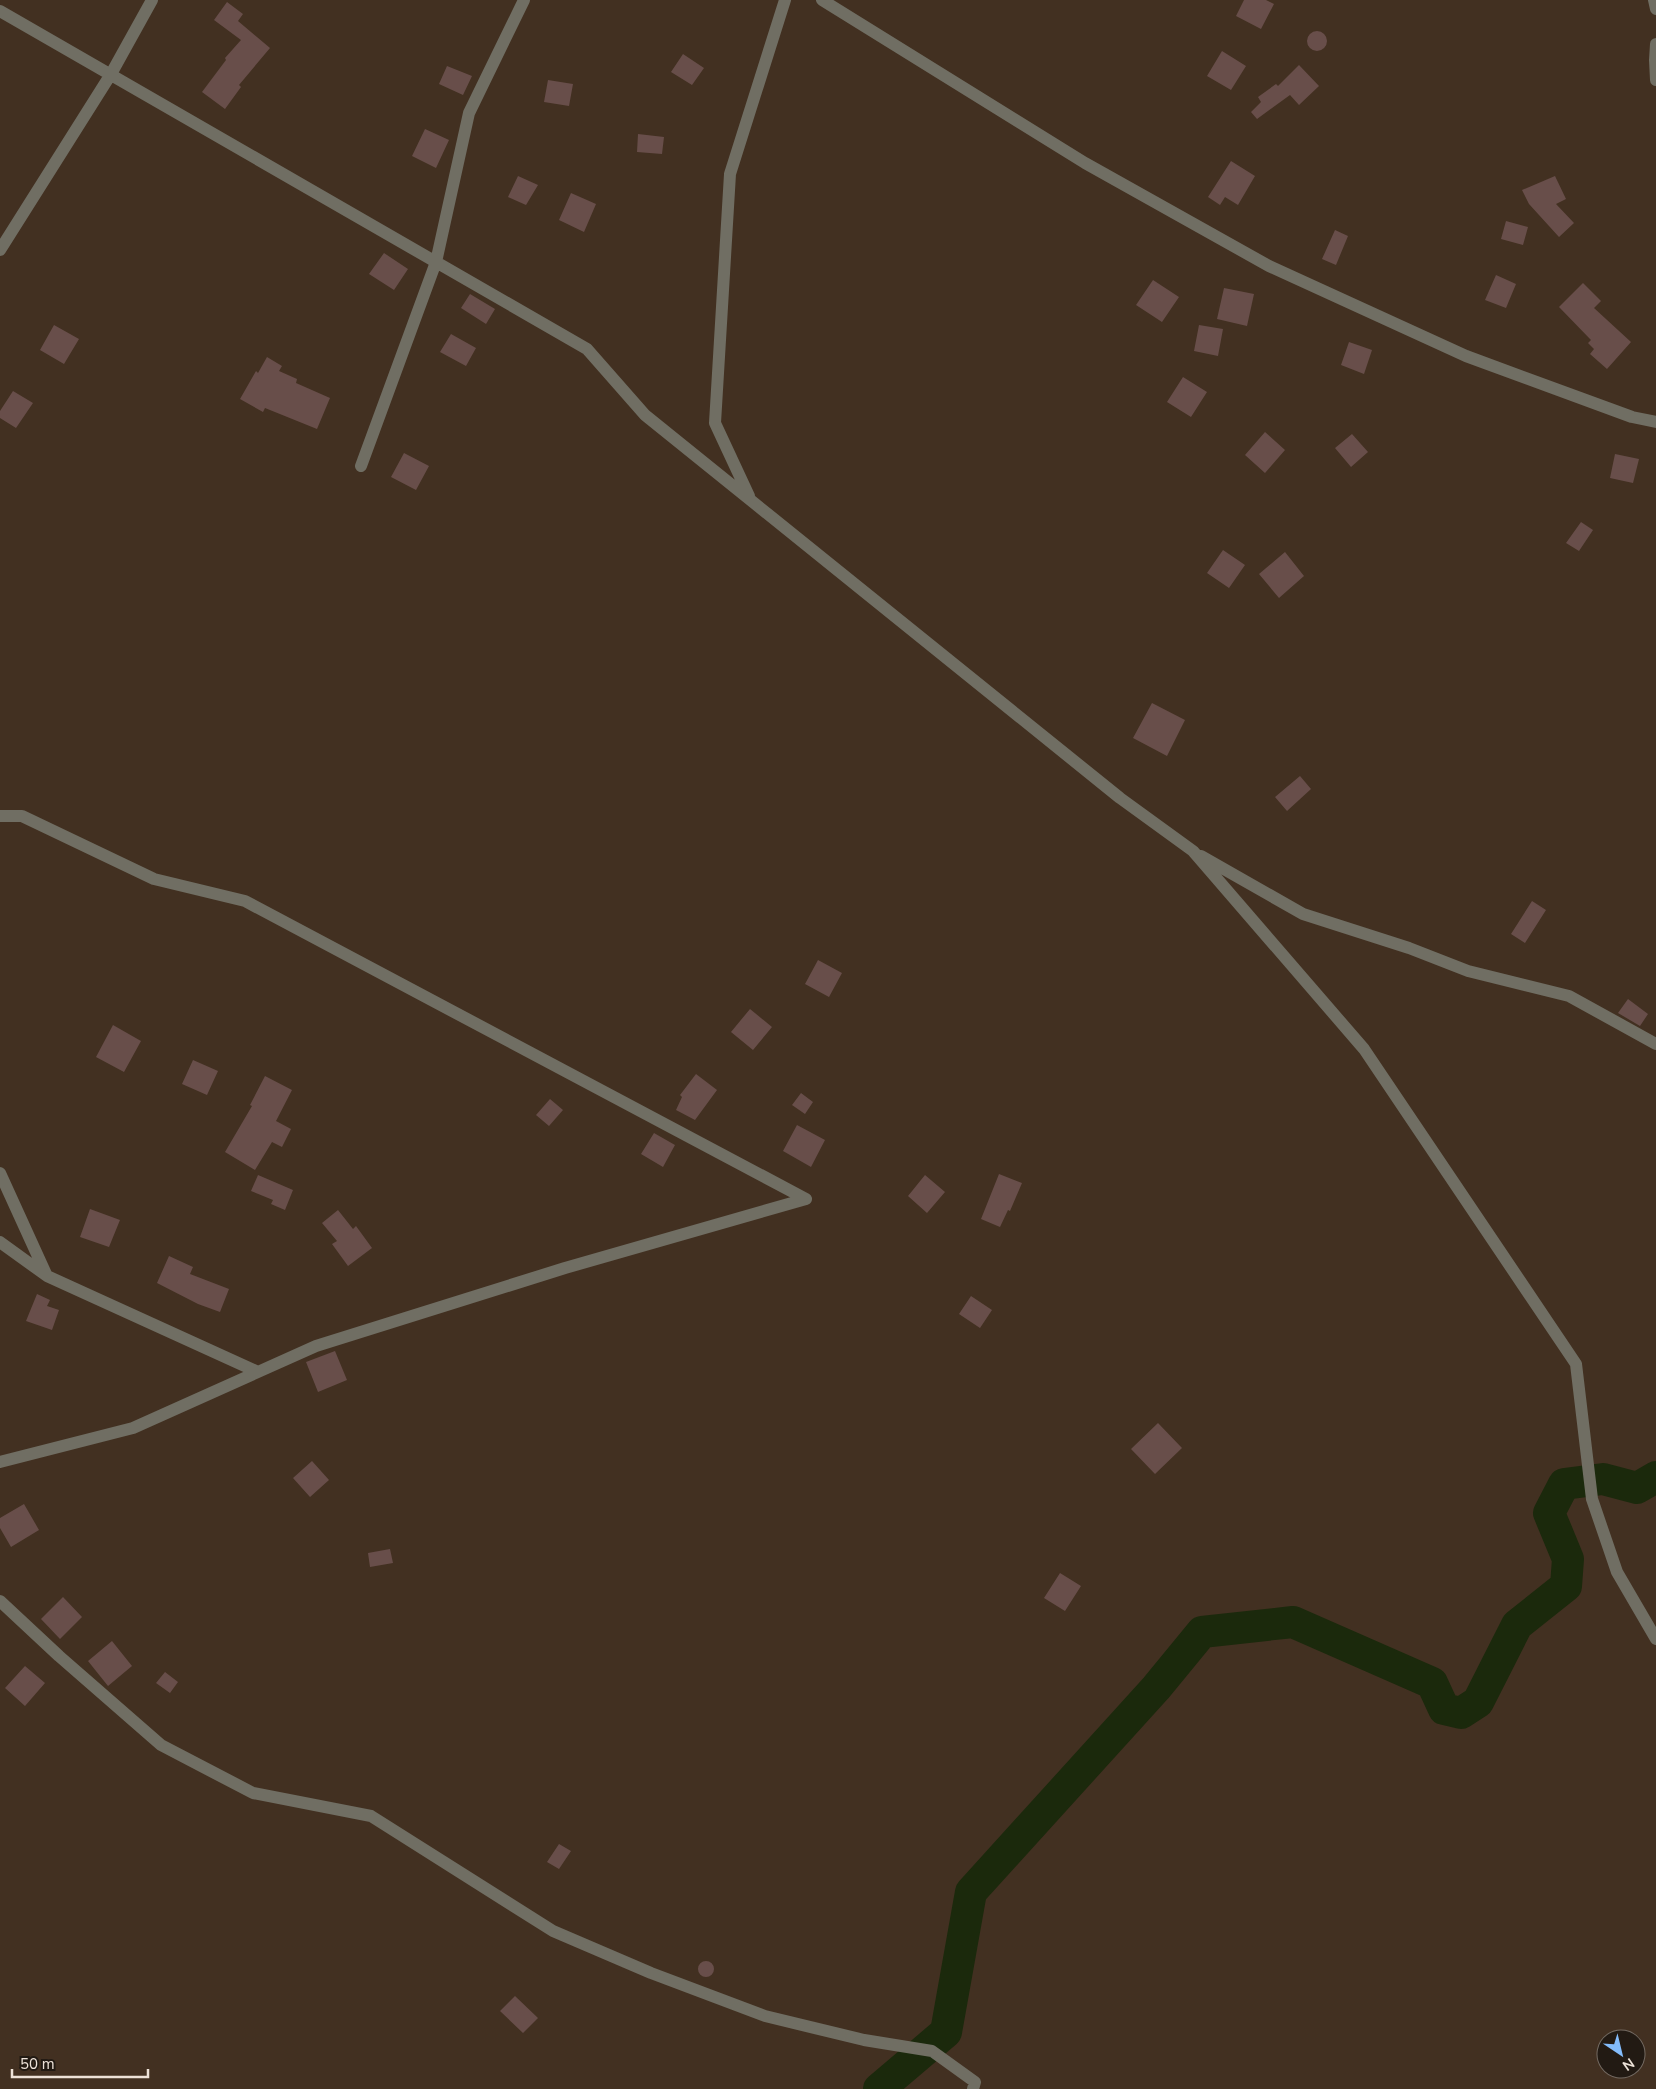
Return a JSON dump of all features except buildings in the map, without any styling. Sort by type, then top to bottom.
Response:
[{"type":"street","points":[[0,250],[111,74],[152,0]]},
{"type":"street","points":[[360,466],[436,262],[469,112],[524,0]]},
{"type":"street","points":[[750,500],[715,423],[730,174],[785,0]]},
{"type":"street","points":[[822,0],[1085,163],[1269,266],[1466,356],[1632,417],[1656,422]]},
{"type":"street","points":[[1654,0],[1656,9]]},
{"type":"street","points":[[0,11],[586,349],[645,415],[1120,798],[1193,851],[1303,914],[1409,948],[1468,971],[1569,996],[1656,1044]]},
{"type":"street","points":[[1656,44],[1654,60],[1656,80]]},
{"type":"street","points":[[0,816],[22,816],[154,879],[245,900],[806,1199],[565,1268],[316,1346],[133,1428],[0,1462]]},
{"type":"street","points":[[1193,851],[1364,1049],[1576,1364],[1592,1499],[1618,1572],[1656,1639]]},
{"type":"street","points":[[0,1173],[47,1276]]},
{"type":"street","points":[[0,1242],[47,1276],[258,1372]]},
{"type":"street","points":[[0,1602],[161,1745],[253,1793],[371,1816],[553,1931],[651,1973],[765,2016],[864,2040],[932,2051],[975,2082],[973,2089]]},
{"type":"waterway","points":[[879,2089],[946,2032],[971,1892],[1156,1688],[1202,1632],[1293,1622],[1432,1683],[1444,1709],[1461,1713],[1478,1702],[1517,1625],[1566,1586],[1568,1559],[1549,1513],[1564,1484],[1603,1479],[1637,1488],[1656,1477]]}]
